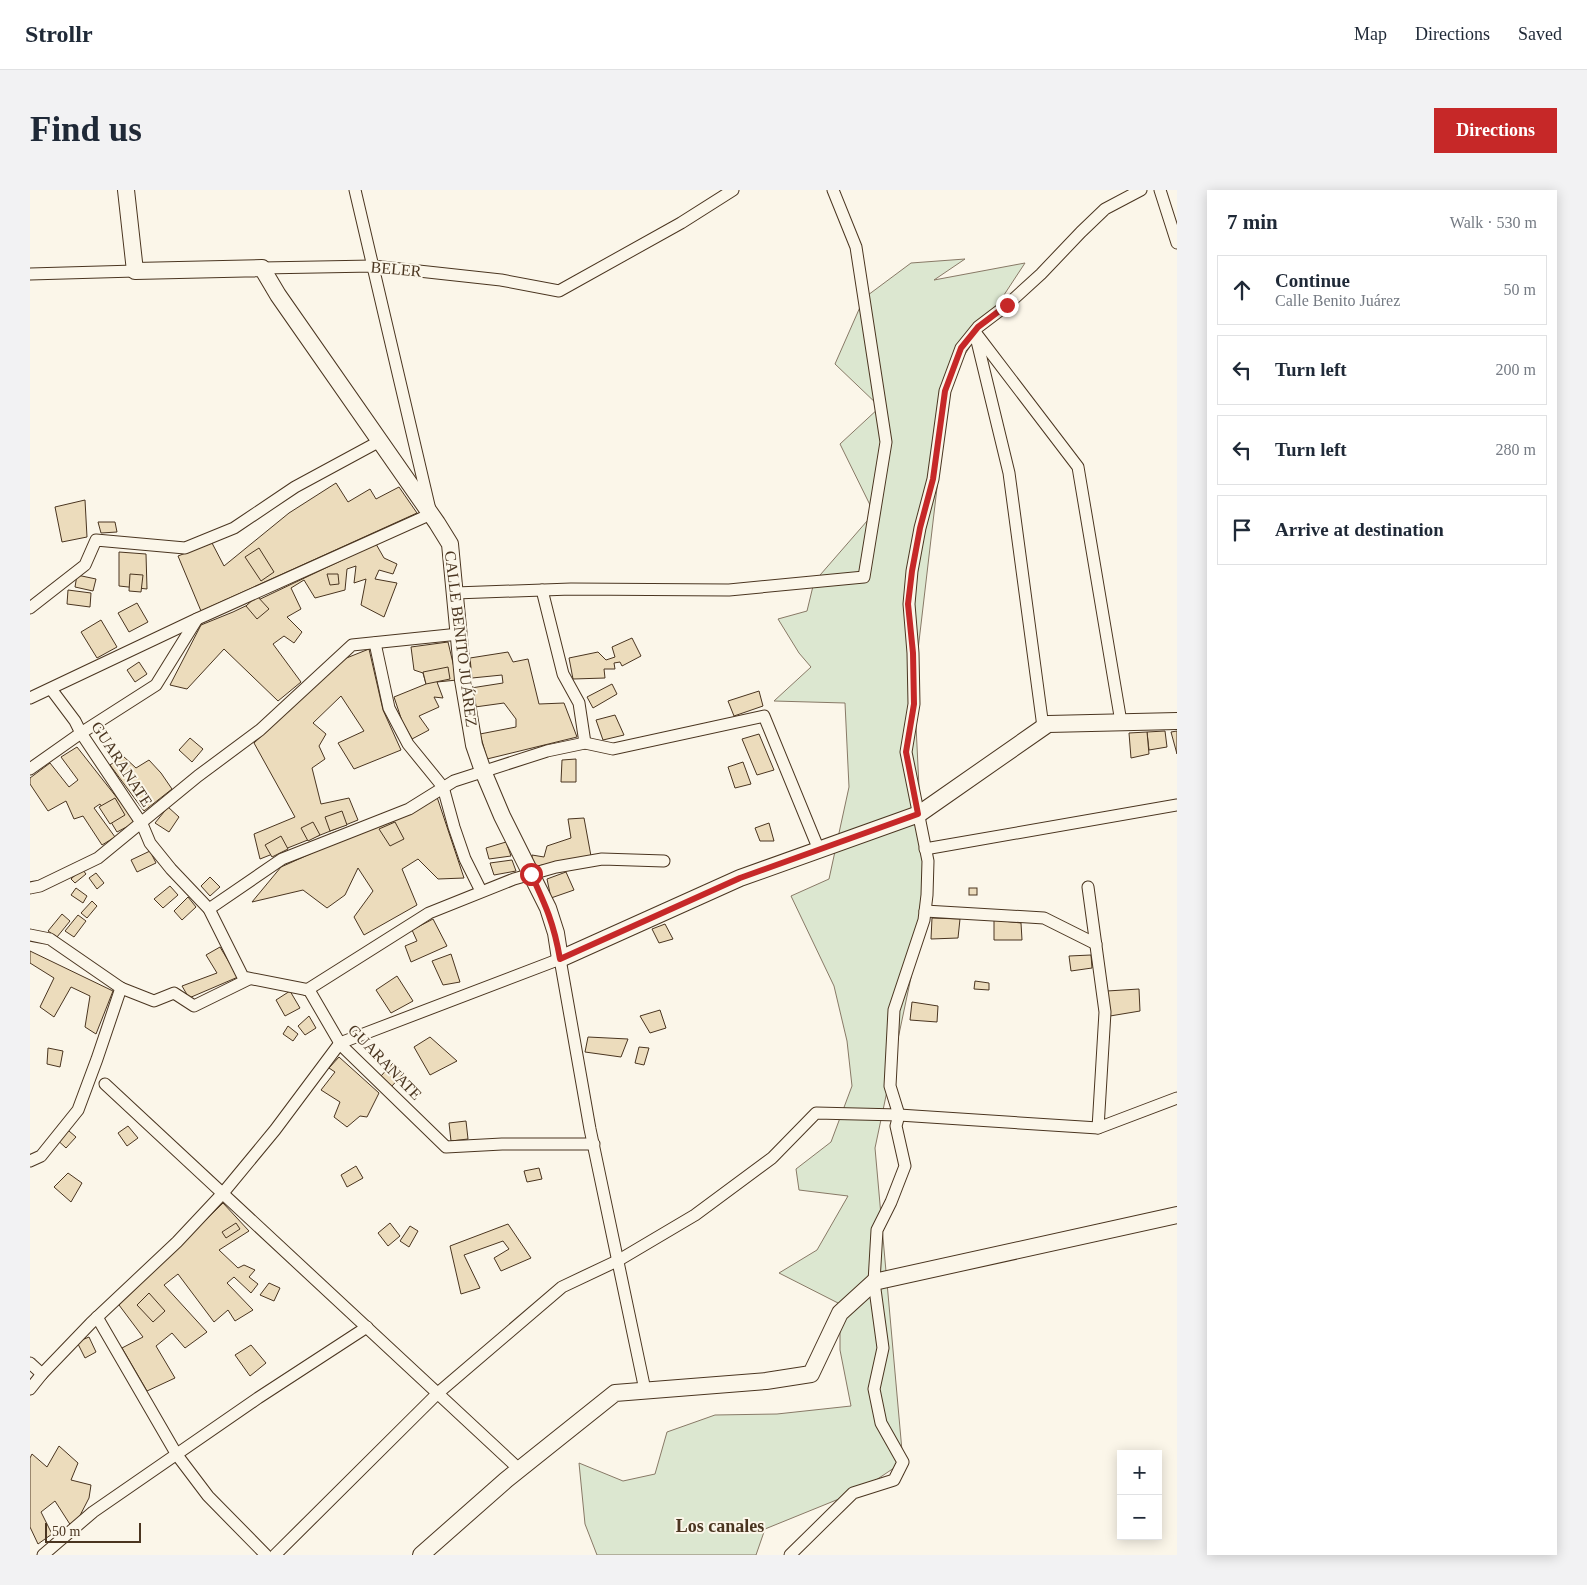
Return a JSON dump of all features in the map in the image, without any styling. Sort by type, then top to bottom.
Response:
[{"type":"main road","points":[[126,190],[135,271]]},
{"type":"main road","name":"BELER","points":[[135,271],[262,268]]},
{"type":"main road","name":"CALLE BENITO JUÁREZ","points":[[262,268],[450,544],[464,680],[473,735],[483,771],[548,908],[556,933],[560,959]]},
{"type":"main road","points":[[560,959],[740,878],[918,814],[1048,724],[1177,721]]},
{"type":"main road","points":[[421,1555],[520,1469],[615,1393],[766,1381],[811,1374],[840,1313],[874,1282],[1177,1215]]},
{"type":"street","points":[[30,698],[197,619],[431,514],[356,190]]},
{"type":"street","name":"BELER","points":[[262,268],[373,266],[501,280],[559,291],[681,223],[733,190]]},
{"type":"street","points":[[455,594],[542,590],[729,590],[864,577],[886,442],[856,247],[833,190]]},
{"type":"street","points":[[790,1555],[853,1492],[894,1480],[903,1462],[881,1423],[874,1389],[883,1348],[874,1282],[877,1230],[891,1202],[905,1166],[896,1126],[900,1115],[890,1086],[894,1010],[924,920],[928,861],[906,752],[914,704],[913,653],[908,604],[920,528],[933,479],[945,391],[961,348],[978,327],[1007,305],[1041,274],[1106,209],[1141,190]]},
{"type":"street","points":[[1160,190],[1177,243]]},
{"type":"street","name":"BELER","points":[[30,274],[135,271]]},
{"type":"street","points":[[975,332],[1078,467],[1121,722]]},
{"type":"street","points":[[975,332],[1009,473],[1043,728]]},
{"type":"street","points":[[30,608],[86,565],[96,540],[185,548],[234,528],[295,487],[380,441]]},
{"type":"street","points":[[542,590],[563,674],[579,703],[585,743]]},
{"type":"street","points":[[30,769],[81,733],[156,685],[197,619]]},
{"type":"street","points":[[30,888],[40,886],[98,858],[142,824],[198,776],[260,730],[352,645],[459,634]]},
{"type":"street","points":[[375,643],[389,708],[408,744],[443,788],[465,859],[481,891]]},
{"type":"street","name":"GUARANATE","points":[[51,689],[75,721],[81,733],[142,824],[150,843],[171,869],[210,909],[243,978],[249,978]]},
{"type":"street","points":[[210,909],[282,859],[409,809],[454,781],[547,751],[585,743],[613,749],[764,716],[819,850]]},
{"type":"street","points":[[925,848],[1177,805]]},
{"type":"street","points":[[30,934],[50,939],[120,988],[154,1001],[174,993],[194,1006],[249,978],[307,990],[429,913],[481,891],[531,874],[556,867],[602,860],[664,861]]},
{"type":"street","points":[[1088,887],[1105,1012],[1098,1128]]},
{"type":"street","points":[[925,910],[1044,918],[1096,944]]},
{"type":"street","points":[[30,1390],[42,1374],[97,1317],[178,1242],[223,1193],[275,1130],[340,1043],[560,959],[594,1144],[645,1390]]},
{"type":"street","points":[[30,1161],[41,1156],[78,1110],[98,1059],[120,988]]},
{"type":"street","name":"GUARANATE","points":[[307,990],[309,990],[340,1043],[446,1147],[502,1144],[594,1144]]},
{"type":"street","points":[[105,1084],[520,1469]]},
{"type":"street","points":[[275,1555],[438,1394],[562,1287],[619,1260],[695,1215],[772,1158],[816,1113],[900,1115],[1098,1128],[1177,1098]]},
{"type":"street","points":[[97,1317],[177,1455],[208,1496],[266,1555]]},
{"type":"street","points":[[43,1555],[93,1512],[266,1393],[367,1327]]},
{"type":"street","points":[[30,1363],[42,1374]]},
{"type":"green space","points":[[965,259],[934,280],[1025,263],[950,377],[914,684],[925,911],[875,1148],[903,1462],[861,1490],[765,1529],[756,1555],[597,1555],[585,1524],[579,1463],[623,1481],[655,1474],[667,1432],[715,1415],[777,1414],[851,1406],[840,1350],[840,1304],[779,1273],[817,1250],[848,1196],[799,1190],[796,1169],[831,1142],[852,1086],[847,1041],[834,986],[791,896],[829,879],[849,787],[845,703],[774,701],[811,667],[799,653],[778,619],[807,611],[814,582],[874,513],[840,444],[880,407],[835,364],[864,298],[911,263]]},
{"type":"building","points":[[336,483],[348,502],[370,489],[376,499],[399,487],[417,513],[201,611],[178,556],[212,543],[224,566],[289,513]]},
{"type":"building","points":[[85,500],[87,537],[62,542],[55,507]]},
{"type":"building","points":[[98,522],[115,522],[117,532],[101,533]]},
{"type":"building","points":[[376,544],[384,558],[397,564],[393,574],[379,570],[375,579],[397,583],[384,617],[361,605],[366,579],[354,583],[356,566],[347,569],[345,590],[315,598],[304,580],[291,588],[301,609],[287,617],[302,632],[294,643],[284,636],[273,644],[301,682],[278,701],[224,649],[187,689],[170,685],[201,625],[233,612]]},
{"type":"building","points":[[259,548],[274,572],[261,581],[245,557]]},
{"type":"building","points":[[119,552],[146,554],[147,589],[119,586]]},
{"type":"building","points":[[130,574],[143,575],[141,592],[129,591]]},
{"type":"building","points":[[327,574],[338,574],[339,584],[330,585]]},
{"type":"building","points":[[77,575],[96,579],[93,591],[75,587]]},
{"type":"building","points":[[68,590],[91,593],[90,607],[67,604]]},
{"type":"building","points":[[257,596],[269,609],[257,619],[246,606]]},
{"type":"building","points":[[137,603],[148,622],[129,632],[118,613]]},
{"type":"building","points":[[101,620],[117,647],[97,658],[81,632]]},
{"type":"building","points":[[632,638],[641,656],[622,666],[620,662],[614,663],[615,669],[604,669],[605,678],[573,679],[569,658],[598,652],[606,660],[615,657],[612,647]]},
{"type":"building","points":[[448,642],[457,680],[437,682],[443,698],[434,697],[439,707],[419,716],[429,730],[412,739],[402,721],[394,697],[426,684],[423,673],[414,670],[411,647]]},
{"type":"building","points":[[369,649],[383,710],[401,750],[354,769],[338,743],[364,731],[341,696],[313,723],[326,734],[319,746],[325,759],[312,768],[321,804],[349,798],[358,820],[260,859],[254,834],[295,817],[254,743],[344,659]]},
{"type":"building","points":[[508,652],[513,662],[528,659],[539,704],[564,703],[577,737],[487,759],[480,734],[516,727],[516,719],[504,703],[475,707],[471,688],[503,683],[502,675],[472,678],[470,658]]},
{"type":"building","points":[[139,662],[147,674],[135,682],[127,670]]},
{"type":"building","points":[[448,667],[450,679],[426,684],[423,672]]},
{"type":"building","points":[[612,684],[617,694],[593,708],[587,697]]},
{"type":"building","points":[[759,691],[763,706],[734,716],[728,701]]},
{"type":"building","points":[[615,715],[624,735],[603,740],[596,720]]},
{"type":"building","points":[[1165,731],[1167,747],[1149,750],[1147,732]]},
{"type":"building","points":[[1177,731],[1177,754],[1171,732]]},
{"type":"building","points":[[1147,732],[1149,754],[1131,758],[1129,733]]},
{"type":"building","points":[[759,734],[774,770],[757,775],[742,739]]},
{"type":"building","points":[[190,738],[203,749],[192,762],[179,750]]},
{"type":"building","points":[[77,747],[136,822],[117,832],[100,804],[94,808],[115,837],[102,845],[83,816],[74,819],[66,801],[48,811],[30,784],[30,778],[50,763],[69,787],[78,780],[61,757]]},
{"type":"building","points":[[123,756],[136,768],[149,760],[172,789],[144,811],[110,765]]},
{"type":"building","points":[[576,759],[576,782],[561,782],[562,760]]},
{"type":"building","points":[[743,762],[751,784],[735,788],[728,767]]},
{"type":"building","points":[[437,797],[464,878],[438,879],[418,859],[402,869],[417,905],[364,935],[354,917],[373,891],[358,868],[345,895],[327,908],[303,890],[252,902],[281,867]]},
{"type":"building","points":[[115,798],[125,815],[110,824],[99,807]]},
{"type":"building","points":[[168,807],[179,817],[169,832],[155,823]]},
{"type":"building","points":[[342,811],[347,825],[330,831],[325,817]]},
{"type":"building","points":[[584,818],[591,856],[532,867],[532,855],[544,857],[547,846],[571,838],[568,819]]},
{"type":"building","points":[[313,822],[320,835],[308,841],[301,828]]},
{"type":"building","points":[[395,822],[404,839],[390,846],[379,829]]},
{"type":"building","points":[[769,823],[774,841],[760,841],[755,828]]},
{"type":"building","points":[[281,836],[288,849],[272,857],[265,845]]},
{"type":"building","points":[[506,842],[511,856],[489,859],[486,848]]},
{"type":"building","points":[[150,851],[156,863],[137,872],[131,860]]},
{"type":"building","points":[[512,860],[516,871],[494,875],[490,863]]},
{"type":"building","points":[[82,869],[86,874],[75,883],[71,879]]},
{"type":"building","points":[[566,872],[574,890],[551,898],[547,879]]},
{"type":"building","points":[[96,873],[104,883],[97,889],[89,878]]},
{"type":"building","points":[[210,877],[220,887],[210,896],[201,886]]},
{"type":"building","points":[[170,886],[178,895],[163,908],[154,899]]},
{"type":"building","points":[[76,888],[87,896],[83,903],[71,895]]},
{"type":"building","points":[[969,888],[977,888],[977,895],[969,895]]},
{"type":"building","points":[[188,897],[196,907],[182,920],[174,911]]},
{"type":"building","points":[[92,901],[97,906],[87,918],[81,913]]},
{"type":"building","points":[[62,914],[70,921],[57,937],[48,931]]},
{"type":"building","points":[[78,915],[86,921],[74,937],[65,931]]},
{"type":"building","points":[[932,918],[960,919],[958,938],[931,939]]},
{"type":"building","points":[[433,919],[447,946],[411,962],[405,946],[417,941],[412,930]]},
{"type":"building","points":[[994,920],[1021,923],[1022,940],[994,940]]},
{"type":"building","points":[[665,924],[673,939],[659,943],[652,929]]},
{"type":"building","points":[[220,947],[238,977],[189,998],[182,986],[217,973],[206,955]]},
{"type":"building","points":[[30,951],[113,991],[96,1034],[85,1027],[90,996],[71,987],[54,1017],[40,1007],[54,978],[30,963]]},
{"type":"building","points":[[451,954],[460,982],[443,985],[432,961]]},
{"type":"building","points":[[1091,955],[1092,968],[1071,971],[1069,956]]},
{"type":"building","points":[[397,976],[413,1001],[391,1013],[376,990]]},
{"type":"building","points":[[975,981],[989,983],[989,990],[974,989]]},
{"type":"building","points":[[1139,989],[1140,1011],[1110,1016],[1107,991]]},
{"type":"building","points":[[290,991],[300,1008],[285,1016],[276,1000]]},
{"type":"building","points":[[912,1002],[938,1006],[937,1022],[910,1020]]},
{"type":"building","points":[[660,1010],[666,1028],[650,1033],[640,1016]]},
{"type":"building","points":[[309,1016],[316,1028],[305,1035],[298,1026]]},
{"type":"building","points":[[288,1026],[298,1034],[293,1041],[283,1034]]},
{"type":"building","points":[[430,1037],[457,1061],[430,1075],[414,1047]]},
{"type":"building","points":[[588,1037],[628,1039],[621,1057],[585,1052]]},
{"type":"building","points":[[639,1047],[649,1048],[644,1065],[635,1063]]},
{"type":"building","points":[[48,1048],[63,1051],[60,1067],[47,1064]]},
{"type":"building","points":[[339,1057],[379,1093],[367,1117],[360,1116],[347,1127],[334,1117],[340,1102],[321,1090],[335,1072],[329,1068]]},
{"type":"building","points":[[393,1063],[404,1073],[391,1087],[380,1077]]},
{"type":"building","points":[[466,1121],[468,1139],[451,1141],[449,1123]]},
{"type":"building","points":[[62,1125],[76,1137],[66,1148],[53,1136]]},
{"type":"building","points":[[128,1126],[138,1138],[127,1146],[118,1133]]},
{"type":"building","points":[[356,1166],[363,1178],[347,1187],[341,1175]]},
{"type":"building","points":[[539,1168],[542,1179],[527,1182],[524,1171]]},
{"type":"building","points":[[68,1173],[82,1183],[71,1202],[54,1187]]},
{"type":"building","points":[[223,1203],[249,1231],[219,1250],[238,1268],[244,1265],[255,1270],[249,1277],[258,1284],[251,1293],[234,1277],[227,1283],[253,1310],[235,1321],[228,1310],[214,1322],[178,1274],[164,1285],[207,1332],[185,1348],[172,1333],[156,1346],[175,1378],[147,1391],[122,1348],[143,1337],[119,1305]]},
{"type":"building","points":[[236,1223],[240,1229],[226,1238],[222,1232]]},
{"type":"building","points":[[390,1223],[400,1236],[388,1246],[378,1233]]},
{"type":"building","points":[[508,1224],[531,1258],[501,1271],[494,1258],[509,1249],[503,1241],[464,1255],[480,1288],[461,1294],[450,1246]]},
{"type":"building","points":[[410,1226],[418,1231],[409,1247],[400,1241]]},
{"type":"building","points":[[269,1283],[280,1288],[274,1301],[260,1295]]},
{"type":"building","points":[[149,1293],[165,1311],[153,1322],[137,1305]]},
{"type":"building","points":[[89,1337],[96,1352],[85,1358],[77,1342]]},
{"type":"building","points":[[251,1345],[266,1363],[250,1376],[235,1355]]},
{"type":"building","points":[[59,1446],[78,1463],[71,1480],[91,1485],[89,1498],[73,1529],[55,1501],[41,1512],[52,1534],[38,1544],[30,1527],[30,1458],[32,1454],[47,1467]]},
{"type":"district","name":"Los canales","points":[[720,1526]]},
{"type":"route","points":[[531,874],[548,908],[556,933],[560,959],[740,878],[918,814],[906,752],[914,704],[913,653],[908,604],[912,571],[920,528],[936,465],[945,391],[961,348],[978,327],[1007,305]]}]
